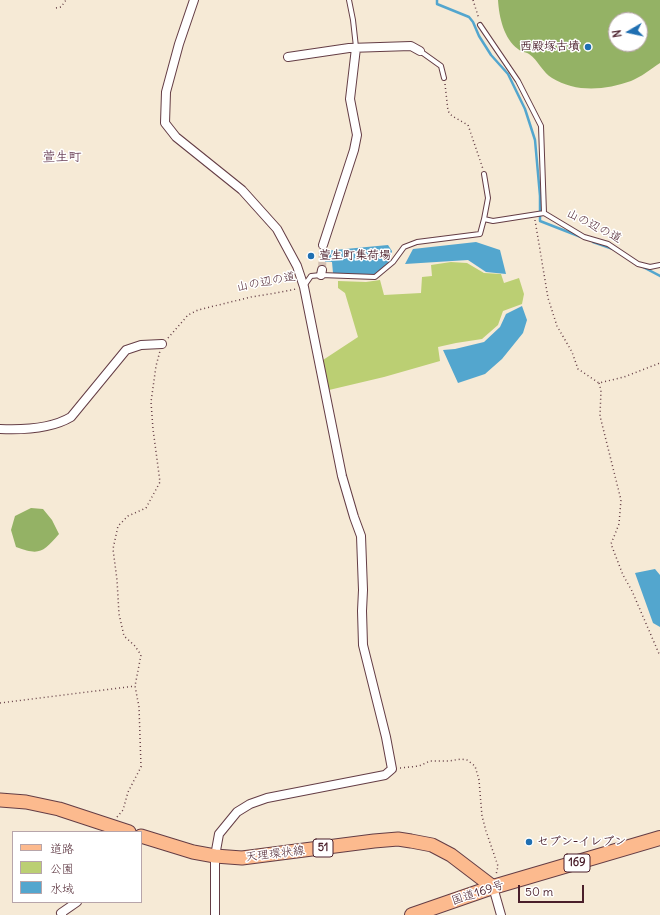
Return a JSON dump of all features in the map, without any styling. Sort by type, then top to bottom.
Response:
[{"type":"highway","name":"国道169号","points":[[412,915],[493,888],[660,838]]},
{"type":"main road","points":[[0,800],[26,802],[59,809],[107,829],[122,831]]},
{"type":"main road","name":"天理環状線","points":[[142,836],[193,852],[215,856],[242,858],[398,839],[432,845],[452,855],[493,888]]},
{"type":"street","points":[[194,0],[179,44],[166,92],[165,123],[176,137],[242,190],[277,229],[297,266],[304,287],[342,476],[361,536],[363,645],[386,737],[392,769],[385,775],[267,798],[250,804],[237,812],[219,834],[215,856],[215,915]]},
{"type":"street","points":[[288,57],[349,48],[411,46],[420,50]]},
{"type":"street","points":[[323,245],[354,150],[356,135],[350,99],[356,48]]},
{"type":"street","points":[[0,429],[23,429],[56,425],[63,422],[71,417],[126,350],[141,345],[162,344]]},
{"type":"street","points":[[493,888],[501,915]]},
{"type":"street","points":[[62,915],[61,913],[76,903]]},
{"type":"lane","points":[[349,0],[356,48]]},
{"type":"lane","points":[[480,25],[518,81],[541,126],[544,213],[493,221],[484,219],[488,198],[484,174]]},
{"type":"lane","points":[[420,50],[441,66],[444,78]]},
{"type":"lane","name":"山の辺の道","points":[[544,213],[584,237],[608,244],[638,264],[650,267],[660,265]]},
{"type":"lane","name":"山の辺の道","points":[[304,287],[311,276],[322,272],[375,277],[393,262],[404,247],[417,242],[480,234],[484,219]]},
{"type":"path","points":[[56,8],[61,7],[66,0]]},
{"type":"path","points":[[473,0],[480,25]]},
{"type":"path","points":[[444,78],[448,111],[452,116],[468,125],[484,174]]},
{"type":"path","points":[[534,214],[546,291],[557,326],[572,352],[578,369],[599,383],[601,390],[600,416],[621,500],[619,524],[611,544],[622,575],[632,591],[660,656]]},
{"type":"path","name":"山の辺の道","points":[[162,344],[188,315],[198,310],[251,297],[304,287]]},
{"type":"path","points":[[107,829],[123,810],[128,792],[141,767],[139,706],[135,686],[141,655],[135,646],[124,636],[119,614],[113,549],[118,526],[128,516],[146,508],[160,482],[151,402],[156,366],[162,344]]},
{"type":"path","points":[[599,383],[624,377],[660,363]]},
{"type":"path","points":[[0,702],[135,686]]},
{"type":"path","points":[[392,769],[419,766],[430,761],[462,759],[467,760],[474,766],[479,780],[482,816],[498,866],[493,888]]},
{"type":"green space","name":"西殿塚古墳","points":[[498,0],[660,0],[660,63],[635,79],[621,84],[601,88],[581,88],[571,86],[561,83],[549,76],[529,54],[519,50],[513,45],[506,34],[501,20]]},
{"type":"green space","points":[[451,262],[467,263],[484,273],[501,274],[504,283],[519,278],[524,294],[522,304],[503,311],[498,325],[482,339],[438,347],[440,361],[384,377],[329,390],[323,360],[358,337],[345,293],[338,288],[338,281],[366,282],[380,280],[384,295],[421,293],[422,277],[432,276],[431,265]]},
{"type":"green space","points":[[31,508],[43,509],[52,520],[59,534],[49,545],[36,552],[16,547],[11,530],[15,516]]},
{"type":"water","points":[[476,242],[500,250],[506,274],[486,272],[468,260],[405,264],[413,249]]},
{"type":"water","points":[[388,245],[392,251],[390,261],[374,275],[333,273],[332,262],[325,262],[324,251]]},
{"type":"water","points":[[522,306],[527,320],[523,333],[502,359],[485,374],[458,383],[443,350],[455,349],[484,342],[500,327],[506,314]]},
{"type":"water","points":[[655,569],[660,575],[660,627],[653,623],[635,573]]},
{"type":"waterway","points":[[437,0],[437,4],[469,17],[491,55],[508,74],[525,109],[535,140],[540,196],[540,221],[581,237]]},
{"type":"waterway","points":[[593,242],[613,249]]},
{"type":"waterway","points":[[643,267],[660,276]]},
{"type":"tunnel","points":[[322,270],[323,245]]},
{"type":"place","name":"西殿塚古墳","points":[[588,47]]},
{"type":"place","name":"萱生町集荷場","points":[[311,256]]},
{"type":"place","name":"セブン-イレブン","points":[[529,842]]},
{"type":"district","name":"萱生町","points":[[62,157]]}]
